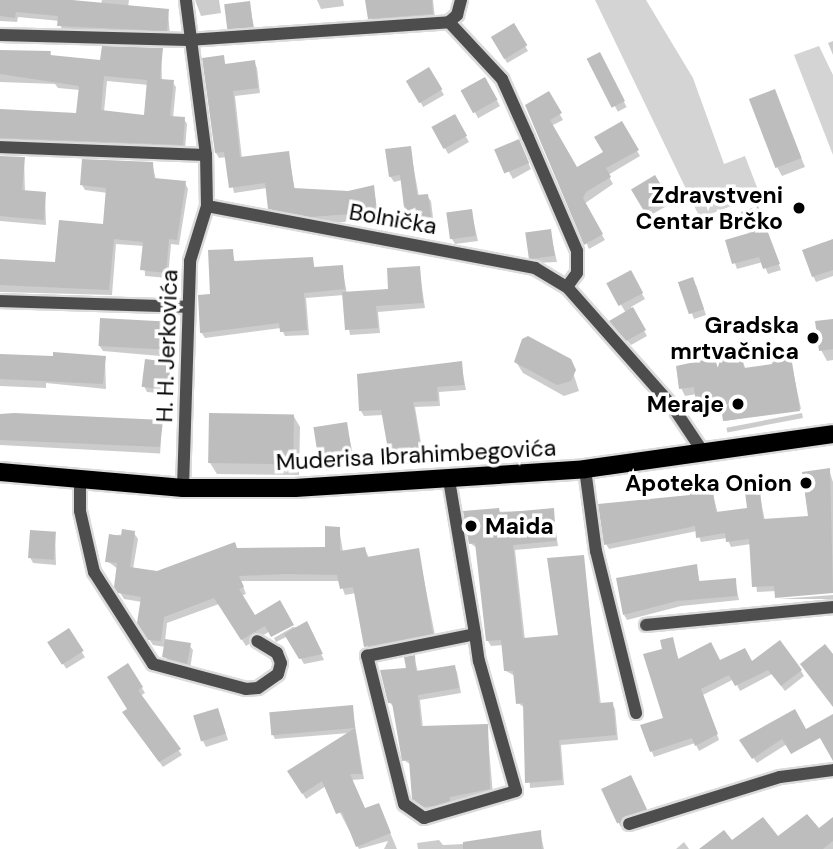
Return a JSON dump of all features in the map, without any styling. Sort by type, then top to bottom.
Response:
[{"type":"main road","name":"Muderisa Ibrahimbegovića","points":[[0,472],[183,488],[295,488],[449,480],[584,469],[701,450],[833,434]]},
{"type":"street","name":"H. H. Jerkovića","points":[[183,488],[190,261],[207,206],[206,155],[188,40],[186,0]]},
{"type":"street","points":[[0,35],[188,40],[449,22],[457,15],[461,0]]},
{"type":"street","points":[[449,22],[502,79],[518,114],[577,251],[577,274],[567,287]]},
{"type":"street","points":[[0,147],[206,155]]},
{"type":"street","name":"Bolnička","points":[[207,206],[535,268],[567,287],[673,407],[701,450]]},
{"type":"street","points":[[0,301],[187,307]]},
{"type":"street","points":[[584,469],[596,551],[636,713]]},
{"type":"street","points":[[80,479],[80,511],[94,572],[153,664],[246,689],[258,688],[278,674],[281,663],[277,653],[257,641]]},
{"type":"street","points":[[449,480],[485,688],[516,791],[424,818],[404,804],[367,656],[475,634]]},
{"type":"street","points":[[646,625],[833,607]]},
{"type":"street","points":[[629,824],[780,778],[833,771]]},
{"type":"shaded area","points":[[595,0],[646,0],[693,78],[724,164],[745,156],[760,195],[700,218]]},
{"type":"shaded area","points":[[819,46],[833,75],[833,155],[794,55]]},
{"type":"building","points":[[0,0],[72,0],[169,9],[167,31],[57,26],[58,16],[16,12],[15,18],[0,16]]},
{"type":"building","points":[[365,0],[432,0],[433,14],[368,19]]},
{"type":"building","points":[[250,1],[253,27],[227,30],[224,4]]},
{"type":"building","points":[[514,23],[527,45],[504,59],[491,37]]},
{"type":"building","points":[[102,46],[163,48],[160,79],[174,80],[170,116],[185,117],[183,145],[0,138],[0,109],[76,113],[79,86],[0,74],[0,50],[51,51],[50,55],[100,60]],"holes":[[[104,76],[147,80],[144,115],[101,110]]]},
{"type":"building","points":[[600,52],[625,101],[612,108],[587,59]]},
{"type":"building","points":[[224,55],[225,64],[255,60],[258,88],[233,91],[240,157],[289,151],[294,188],[348,191],[374,185],[377,212],[310,217],[268,209],[265,183],[229,188],[224,152],[215,153],[202,58]]},
{"type":"building","points":[[429,67],[442,89],[419,103],[406,81]]},
{"type":"building","points":[[485,77],[498,100],[473,113],[461,91]]},
{"type":"building","points":[[775,89],[802,158],[775,168],[749,99]]},
{"type":"building","points":[[549,91],[562,113],[550,120],[577,167],[603,152],[594,137],[622,121],[639,150],[606,168],[611,177],[586,192],[583,198],[603,234],[584,245],[525,105]]},
{"type":"building","points":[[455,114],[467,136],[444,149],[431,127]]},
{"type":"building","points":[[519,139],[529,163],[504,173],[494,150]]},
{"type":"building","points":[[411,146],[417,195],[428,194],[432,221],[406,224],[400,175],[389,177],[385,149]]},
{"type":"building","points":[[0,156],[25,157],[22,190],[46,192],[44,220],[0,216]]},
{"type":"building","points":[[82,159],[153,162],[154,178],[186,181],[177,240],[169,239],[166,273],[140,270],[143,242],[114,239],[109,290],[0,285],[0,259],[55,262],[59,220],[103,224],[106,188],[80,185]]},
{"type":"building","points":[[655,175],[668,197],[644,212],[631,189]]},
{"type":"building","points":[[758,206],[780,264],[763,269],[759,257],[732,264],[725,240],[749,233],[741,212]]},
{"type":"building","points":[[472,209],[476,236],[450,239],[446,213]]},
{"type":"building","points":[[551,229],[555,256],[529,259],[525,233]]},
{"type":"building","points":[[833,239],[833,270],[812,277],[802,250]]},
{"type":"building","points":[[233,249],[234,261],[313,257],[314,267],[343,265],[345,289],[304,293],[307,330],[280,332],[279,323],[200,333],[198,295],[210,294],[208,250]]},
{"type":"building","points":[[420,266],[423,303],[376,306],[378,328],[345,330],[342,292],[388,289],[387,268]]},
{"type":"building","points":[[631,270],[643,293],[618,306],[606,283]]},
{"type":"building","points":[[693,277],[704,309],[689,314],[678,282]]},
{"type":"building","points":[[633,307],[646,330],[626,341],[609,321]]},
{"type":"building","points":[[100,318],[161,321],[159,349],[99,346]]},
{"type":"building","points":[[833,319],[833,349],[819,351],[815,321]]},
{"type":"building","points":[[528,336],[571,359],[576,370],[571,381],[557,385],[514,362],[522,339]]},
{"type":"building","points":[[790,350],[800,411],[723,421],[720,400],[696,404],[694,387],[679,389],[676,366],[741,352],[744,368],[772,364],[770,352]]},
{"type":"building","points":[[53,352],[106,356],[103,384],[0,379],[0,354],[53,356]]},
{"type":"building","points":[[145,359],[171,362],[167,390],[142,387]]},
{"type":"building","points":[[462,361],[464,385],[437,387],[438,401],[413,402],[422,455],[390,461],[381,410],[359,411],[357,374]]},
{"type":"building","points":[[209,413],[294,414],[293,464],[208,463]]},
{"type":"building","points":[[0,414],[163,420],[160,447],[0,440]]},
{"type":"building","points":[[347,422],[353,459],[319,464],[313,427]]},
{"type":"building","points":[[830,468],[833,593],[775,598],[774,586],[752,587],[749,539],[726,542],[725,533],[696,538],[695,526],[604,545],[598,504],[690,495],[689,489],[712,485],[716,512],[747,508],[745,492],[760,490],[763,519],[808,516],[802,472]]},
{"type":"building","points":[[499,508],[500,513],[554,508],[556,541],[513,545],[523,638],[558,635],[547,558],[584,555],[599,703],[613,702],[616,735],[559,740],[562,780],[525,783],[523,703],[516,704],[513,671],[504,671],[501,640],[486,641],[475,543],[469,544],[463,511]]},
{"type":"building","points":[[325,526],[340,527],[340,551],[365,547],[367,557],[419,548],[433,634],[364,647],[353,587],[340,589],[337,575],[287,574],[239,576],[244,587],[239,589],[255,615],[280,600],[294,625],[271,637],[265,626],[241,640],[214,598],[164,617],[161,641],[148,640],[137,623],[141,597],[118,593],[114,587],[117,563],[105,562],[109,534],[121,536],[122,529],[135,531],[130,567],[157,571],[235,542],[237,548],[325,547]]},
{"type":"building","points":[[30,530],[56,532],[54,560],[28,558]]},
{"type":"building","points":[[697,564],[699,581],[736,578],[737,596],[677,601],[623,615],[616,578]]},
{"type":"building","points":[[307,621],[323,654],[299,659],[284,634]]},
{"type":"building","points":[[69,628],[84,651],[62,665],[47,642]]},
{"type":"building","points":[[673,637],[678,659],[711,642],[720,660],[745,648],[752,661],[780,640],[802,670],[781,686],[768,670],[735,686],[729,675],[701,689],[718,734],[695,746],[692,738],[650,752],[640,725],[663,718],[643,654],[662,649],[660,640]]},
{"type":"building","points":[[165,639],[191,643],[187,664],[162,657]]},
{"type":"building","points":[[825,644],[833,654],[833,707],[800,664]]},
{"type":"building","points":[[415,655],[416,671],[455,665],[459,688],[418,695],[421,726],[488,724],[490,789],[450,797],[450,801],[434,806],[423,807],[412,799],[409,760],[402,761],[392,703],[388,703],[380,670],[406,668],[404,657]]},
{"type":"building","points":[[128,663],[143,687],[138,690],[181,749],[159,762],[122,712],[127,709],[107,677]]},
{"type":"building","points":[[353,705],[355,728],[271,735],[269,712]]},
{"type":"building","points":[[218,708],[226,734],[201,741],[193,716]]},
{"type":"building","points":[[795,709],[806,729],[833,714],[833,761],[820,738],[791,754],[782,739],[752,759],[739,740]]},
{"type":"building","points":[[355,728],[362,774],[350,774],[365,808],[379,803],[391,833],[356,847],[342,812],[336,814],[322,781],[302,794],[287,771]]},
{"type":"building","points":[[631,775],[647,809],[617,823],[601,789]]},
{"type":"building","points":[[807,814],[819,828],[833,817],[833,841],[823,849],[699,849],[724,830],[732,840],[763,817],[778,836]]},
{"type":"building","points":[[541,830],[542,849],[463,849],[463,842]]},
{"type":"place","name":"Zdravstveni Centar Brčko","points":[[799,208]]},
{"type":"place","name":"Gradska mrtvačnica","points":[[813,338]]},
{"type":"place","name":"Meraje","points":[[738,404]]},
{"type":"place","name":"Apoteka Onion","points":[[806,483]]},
{"type":"place","name":"Maida","points":[[471,526]]}]
